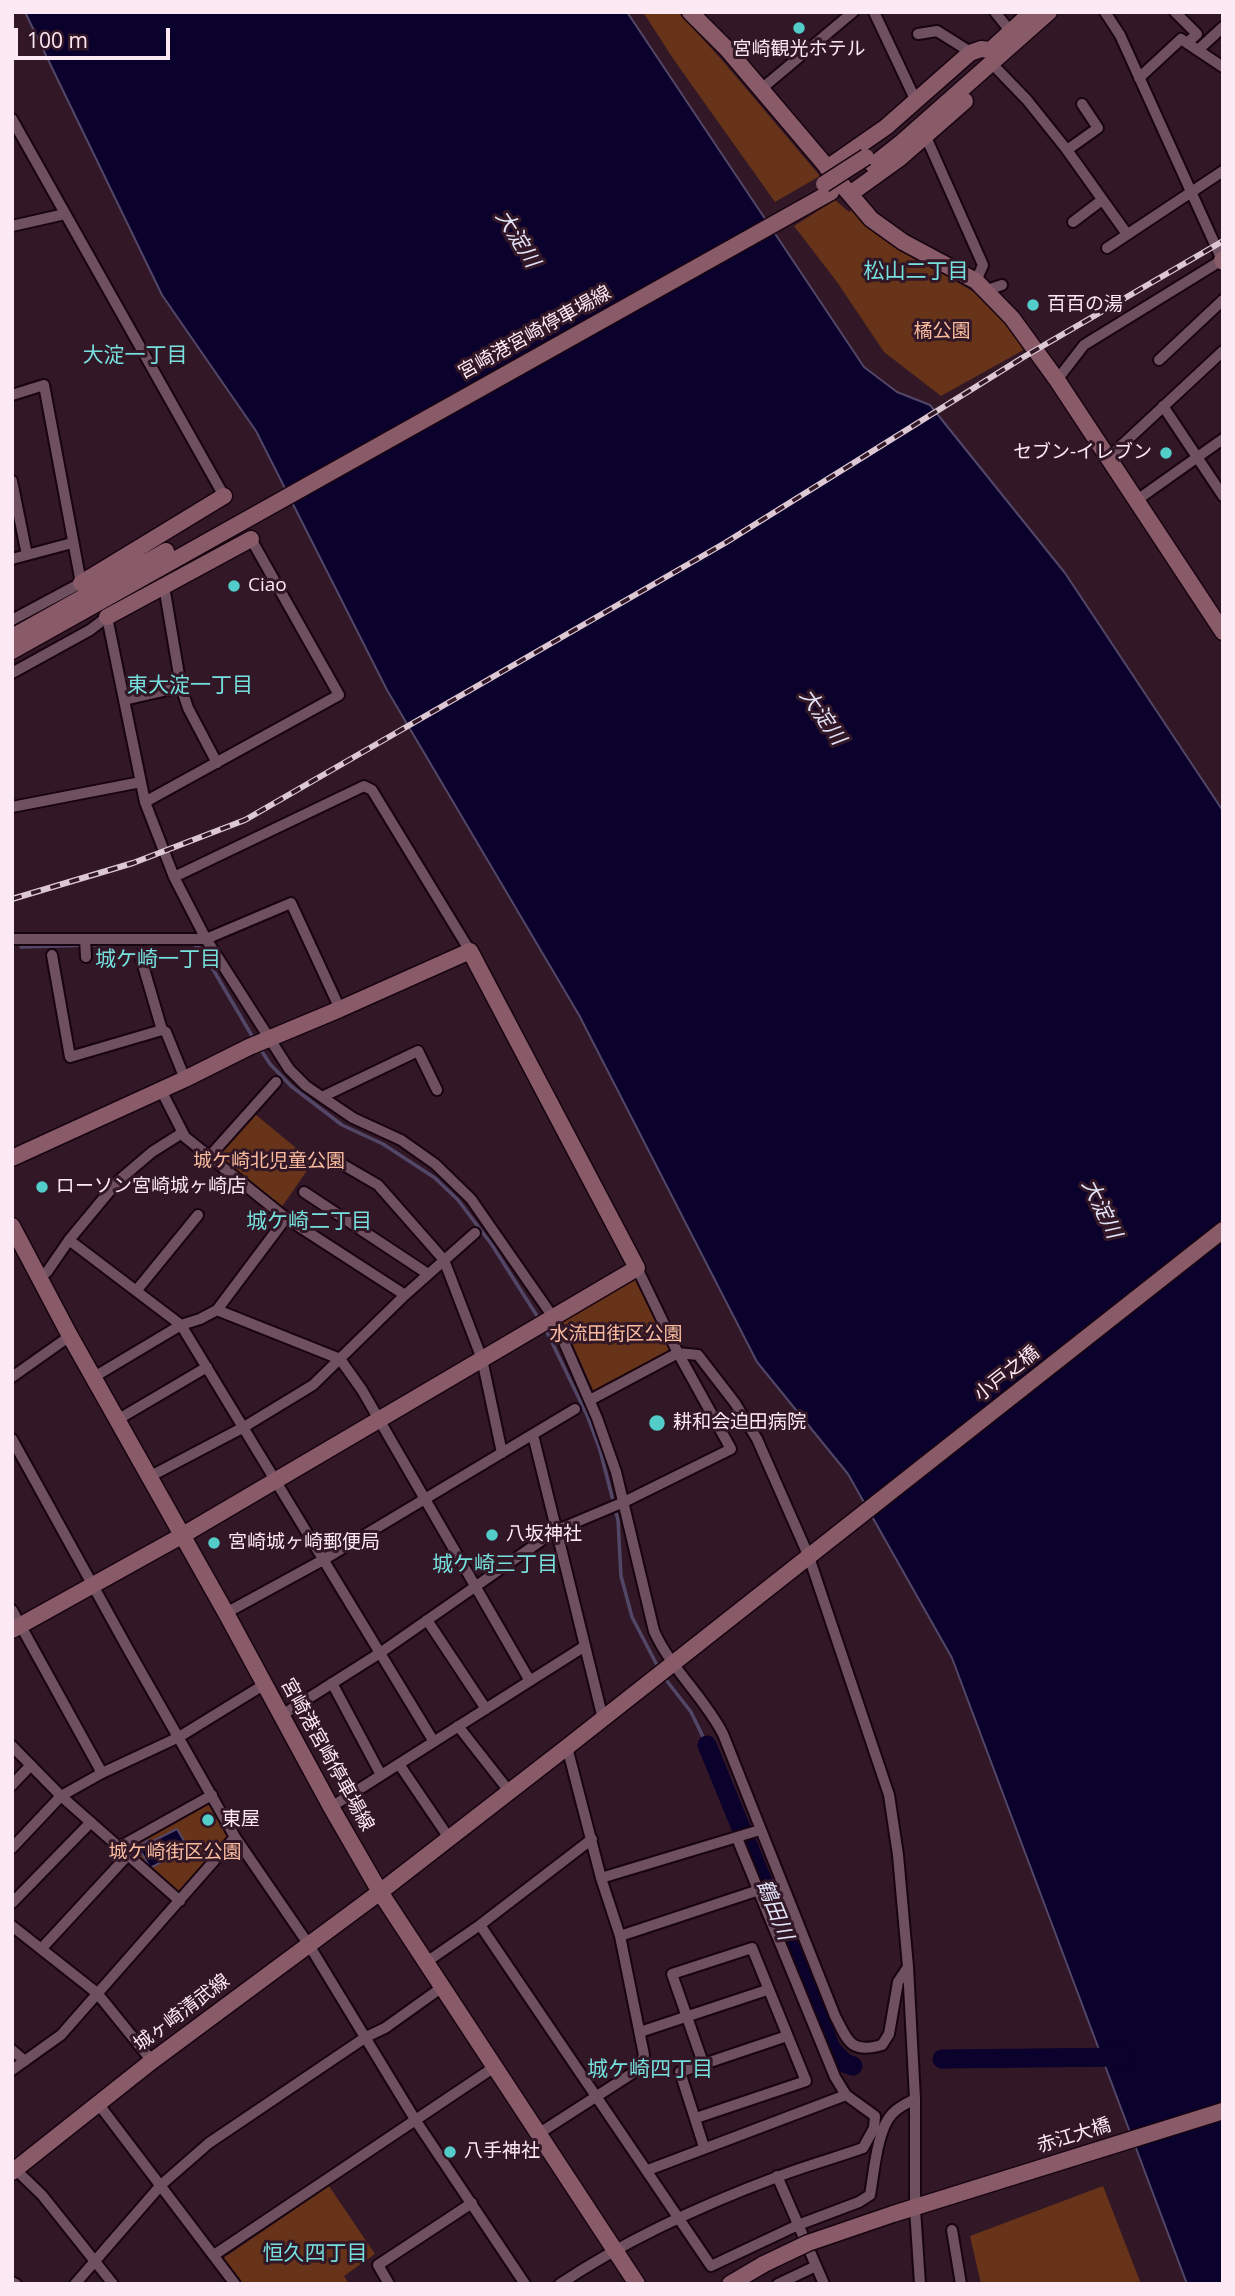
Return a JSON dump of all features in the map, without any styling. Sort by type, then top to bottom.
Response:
[{"type":"street","points":[[690,12],[727,50],[871,219],[902,242],[988,285]]},
{"type":"street","points":[[760,90],[853,12]]},
{"type":"street","points":[[874,12],[916,101]]},
{"type":"street","points":[[995,12],[1011,32]]},
{"type":"street","name":"宮崎港宮崎停車場線","points":[[995,59],[1011,32],[1032,12]]},
{"type":"street","name":"宮崎港宮崎停車場線","points":[[12,637],[261,505],[831,192],[873,165],[900,138],[1049,12]]},
{"type":"street","points":[[1057,380],[1084,345],[1222,261],[1119,35],[1105,12]]},
{"type":"street","points":[[1175,12],[1197,34],[1187,43]]},
{"type":"street","points":[[1198,50],[1223,27]]},
{"type":"street","points":[[918,34],[937,31],[972,53]]},
{"type":"street","points":[[1139,78],[1181,39],[1223,67]]},
{"type":"street","points":[[827,169],[876,134],[972,53],[981,49],[995,59],[1067,150],[1127,234]]},
{"type":"street","points":[[850,194],[926,137],[995,59]]},
{"type":"street","points":[[1067,150],[1098,128],[1082,104]]},
{"type":"street","points":[[12,119],[225,496],[81,583],[12,620]]},
{"type":"street","points":[[926,137],[983,265],[988,285],[1057,380],[1223,632]]},
{"type":"street","points":[[1107,248],[1223,171]]},
{"type":"street","points":[[1073,222],[1102,200]]},
{"type":"street","points":[[12,226],[65,214]]},
{"type":"street","points":[[1159,360],[1223,300]]},
{"type":"street","points":[[1108,458],[1223,351]]},
{"type":"street","points":[[12,395],[44,385],[81,583]]},
{"type":"street","points":[[1163,406],[1223,496]]},
{"type":"street","points":[[1137,500],[1223,439]]},
{"type":"street","points":[[12,481],[27,555]]},
{"type":"street","name":"宮崎港宮崎停車場線","points":[[12,651],[261,505]]},
{"type":"street","points":[[12,673],[90,630],[107,617],[251,539],[339,695],[145,802]]},
{"type":"street","points":[[12,559],[72,543]]},
{"type":"street","points":[[164,586],[181,687],[188,708],[217,763]]},
{"type":"street","points":[[107,617],[145,802],[174,877],[206,939],[270,1040],[289,1069],[306,1086],[353,1118],[401,1140],[435,1164],[471,1199],[553,1317],[590,1400],[616,1472],[648,1614],[660,1645],[704,1703],[723,1734],[835,2016],[848,2042],[853,2046],[861,2048],[882,2045],[889,2034],[898,1982],[908,1967]]},
{"type":"street","points":[[124,699],[181,687]]},
{"type":"street","points":[[12,807],[141,782]]},
{"type":"street","points":[[174,877],[364,786],[372,790],[470,951],[637,1268],[678,1353],[731,1449],[624,1502],[555,1531],[380,1653],[282,1715]]},
{"type":"street","points":[[12,939],[206,939],[291,903],[340,1009]]},
{"type":"street","points":[[85,939],[86,957]]},
{"type":"street","points":[[12,1158],[161,1090],[249,1046],[270,1040],[470,951]]},
{"type":"street","points":[[52,955],[70,1057],[162,1030]]},
{"type":"street","points":[[140,956],[162,1030],[166,1032],[184,1079]]},
{"type":"street","points":[[322,1097],[418,1051],[438,1090]]},
{"type":"street","points":[[209,1157],[276,1082]]},
{"type":"street","points":[[161,1090],[182,1133],[209,1157],[286,1218],[405,1295]]},
{"type":"street","points":[[37,1276],[47,1272],[69,1240],[118,1181],[152,1152],[182,1133]]},
{"type":"street","points":[[328,1156],[378,1185],[444,1260],[482,1359],[502,1453]]},
{"type":"street","points":[[304,1192],[428,1274]]},
{"type":"street","points":[[136,1291],[198,1215]]},
{"type":"street","points":[[94,1377],[181,1325],[217,1310],[286,1218]]},
{"type":"street","name":"宮崎港宮崎停車場線","points":[[12,1226],[70,1336],[380,1892],[637,2284]]},
{"type":"street","name":"小戸之橋","points":[[603,1718],[1223,1230]]},
{"type":"street","points":[[149,1477],[244,1427],[313,1385],[405,1295],[475,1233]]},
{"type":"street","points":[[69,1240],[181,1325],[434,1742]]},
{"type":"street","points":[[17,1628],[275,1482],[637,1268]]},
{"type":"street","points":[[217,1310],[340,1359],[362,1390],[530,1681]]},
{"type":"street","points":[[12,1377],[70,1336]]},
{"type":"street","points":[[590,1400],[678,1353],[698,1355],[742,1413],[813,1554],[890,1795],[908,1967],[915,2099],[915,2209],[920,2284]]},
{"type":"street","points":[[117,1420],[207,1367]]},
{"type":"street","points":[[226,1613],[323,1560],[575,1409]]},
{"type":"street","points":[[533,1435],[603,1718]]},
{"type":"street","points":[[12,1438],[235,1837],[309,1945],[416,2121],[524,2284]]},
{"type":"street","points":[[12,1610],[17,1628],[102,1773]]},
{"type":"street","points":[[428,1620],[486,1709]]},
{"type":"street","points":[[331,1807],[585,1646]]},
{"type":"street","points":[[332,1683],[381,1775]]},
{"type":"street","points":[[12,1848],[61,1796],[102,1773],[179,1737],[265,1684]]},
{"type":"street","name":"城ヶ崎清武線","points":[[14,2171],[97,2102],[380,1892],[603,1718]]},
{"type":"street","points":[[458,1726],[509,1791]]},
{"type":"street","points":[[12,1746],[61,1796],[180,1901]]},
{"type":"street","points":[[538,2134],[639,2069],[644,2055],[620,1936],[601,1878],[567,1747]]},
{"type":"street","points":[[399,1764],[449,1838]]},
{"type":"street","points":[[12,1785],[31,1765]]},
{"type":"street","points":[[118,1847],[212,1795]]},
{"type":"street","points":[[12,1903],[91,1822]]},
{"type":"street","points":[[601,1878],[760,1830]]},
{"type":"street","points":[[12,2070],[61,2035],[235,1837]]},
{"type":"street","points":[[559,2284],[598,2259],[680,2219],[777,2176],[863,2148],[874,2128],[875,2116],[846,2095],[835,2077],[737,1838]]},
{"type":"street","points":[[425,1963],[480,1925],[592,1839]]},
{"type":"street","points":[[42,1948],[128,1855]]},
{"type":"street","points":[[620,1936],[759,1890]]},
{"type":"street","points":[[480,1925],[712,2266],[798,2225],[859,2202],[870,2195],[883,2127],[900,2107],[915,2099]]},
{"type":"street","points":[[12,1926],[97,1993],[152,2061]]},
{"type":"street","points":[[696,2118],[806,2081],[752,1948],[672,1974],[703,2063]]},
{"type":"street","points":[[75,2284],[160,2185],[209,2143],[366,2037],[385,2028],[441,1988]]},
{"type":"street","points":[[640,2032],[767,1990]]},
{"type":"street","points":[[704,2147],[680,2072],[787,2036]]},
{"type":"street","points":[[12,2050],[25,2061]]},
{"type":"street","points":[[214,2255],[493,2068]]},
{"type":"street","points":[[648,2170],[846,2095]]},
{"type":"street","points":[[97,2102],[235,2284]]},
{"type":"street","name":"赤江大橋","points":[[730,2284],[808,2243],[1223,2111]]},
{"type":"street","points":[[14,2171],[42,2195],[113,2284]]},
{"type":"street","points":[[777,2176],[824,2284]]},
{"type":"street","points":[[389,2284],[378,2266],[472,2203]]},
{"type":"street","points":[[952,2230],[961,2284]]},
{"type":"street","points":[[778,2284],[816,2266]]},
{"type":"green space","points":[[643,12],[678,12],[820,176],[775,202]]},
{"type":"green space","name":"橘公園","points":[[835,200],[892,244],[979,295],[1019,336],[1027,348],[941,396],[884,352],[837,282],[794,226]]},
{"type":"green space","name":"城ケ崎北児童公園","points":[[255,1114],[313,1162],[281,1208],[218,1155]]},
{"type":"green space","name":"水流田街区公園","points":[[634,1277],[671,1351],[594,1392],[561,1319]]},
{"type":"green space","name":"城ケ崎街区公園","points":[[210,1803],[228,1837],[178,1893],[130,1852],[130,1845]]},
{"type":"green space","points":[[329,2186],[375,2254],[344,2276],[349,2284],[240,2284],[222,2259]]},
{"type":"green space","points":[[1103,2186],[1141,2284],[981,2284],[970,2236]]},
{"type":"water","name":"大淀川","points":[[25,12],[627,12],[864,367],[897,392],[930,405],[1065,573],[1223,811],[1223,2284],[1187,2284],[952,1658],[848,1474],[757,1362],[579,1015],[387,690],[256,431],[162,295]]},
{"type":"water","points":[[177,1829],[188,1848],[150,1868],[138,1846]]},
{"type":"waterway","points":[[191,943],[201,949],[255,1041]]},
{"type":"waterway","points":[[21,947],[128,944]]},
{"type":"waterway","points":[[259,1047],[270,1064],[291,1086],[342,1125],[383,1144],[435,1178],[458,1200],[492,1245],[539,1319]]},
{"type":"waterway","points":[[545,1328],[587,1415],[600,1450],[618,1520],[621,1576],[632,1617],[659,1669]]},
{"type":"waterway","points":[[663,1676],[691,1712],[707,1745]]},
{"type":"waterway","name":"鶴田川","points":[[707,1745],[832,2050],[845,2063],[853,2066]]},
{"type":"waterway","name":"鶴田川","points":[[942,2059],[1126,2057]]},
{"type":"railway","points":[[12,899],[133,863],[245,820],[725,543],[1022,358],[1223,241]]},
{"type":"place","name":"宮崎観光ホテル","points":[[799,28]]},
{"type":"place","name":"百百の湯","points":[[1033,305]]},
{"type":"place","name":"セブン-イレブン","points":[[1166,453]]},
{"type":"place","name":"Ciao","points":[[234,586]]},
{"type":"place","name":"ローソン宮崎城ヶ崎店","points":[[42,1187]]},
{"type":"place","name":"耕和会迫田病院","points":[[657,1423]]},
{"type":"place","name":"八坂神社","points":[[492,1535]]},
{"type":"place","name":"宮崎城ヶ崎郵便局","points":[[214,1543]]},
{"type":"place","name":"東屋","points":[[208,1820]]},
{"type":"place","name":"八手神社","points":[[450,2152]]},
{"type":"district","name":"松山二丁目","points":[[916,272]]},
{"type":"district","name":"大淀一丁目","points":[[135,356]]},
{"type":"district","name":"東大淀一丁目","points":[[190,686]]},
{"type":"district","name":"城ケ崎一丁目","points":[[158,960]]},
{"type":"district","name":"城ケ崎二丁目","points":[[309,1222]]},
{"type":"district","name":"城ケ崎三丁目","points":[[495,1565]]},
{"type":"district","name":"城ケ崎四丁目","points":[[650,2070]]},
{"type":"district","name":"恒久四丁目","points":[[315,2254]]}]
